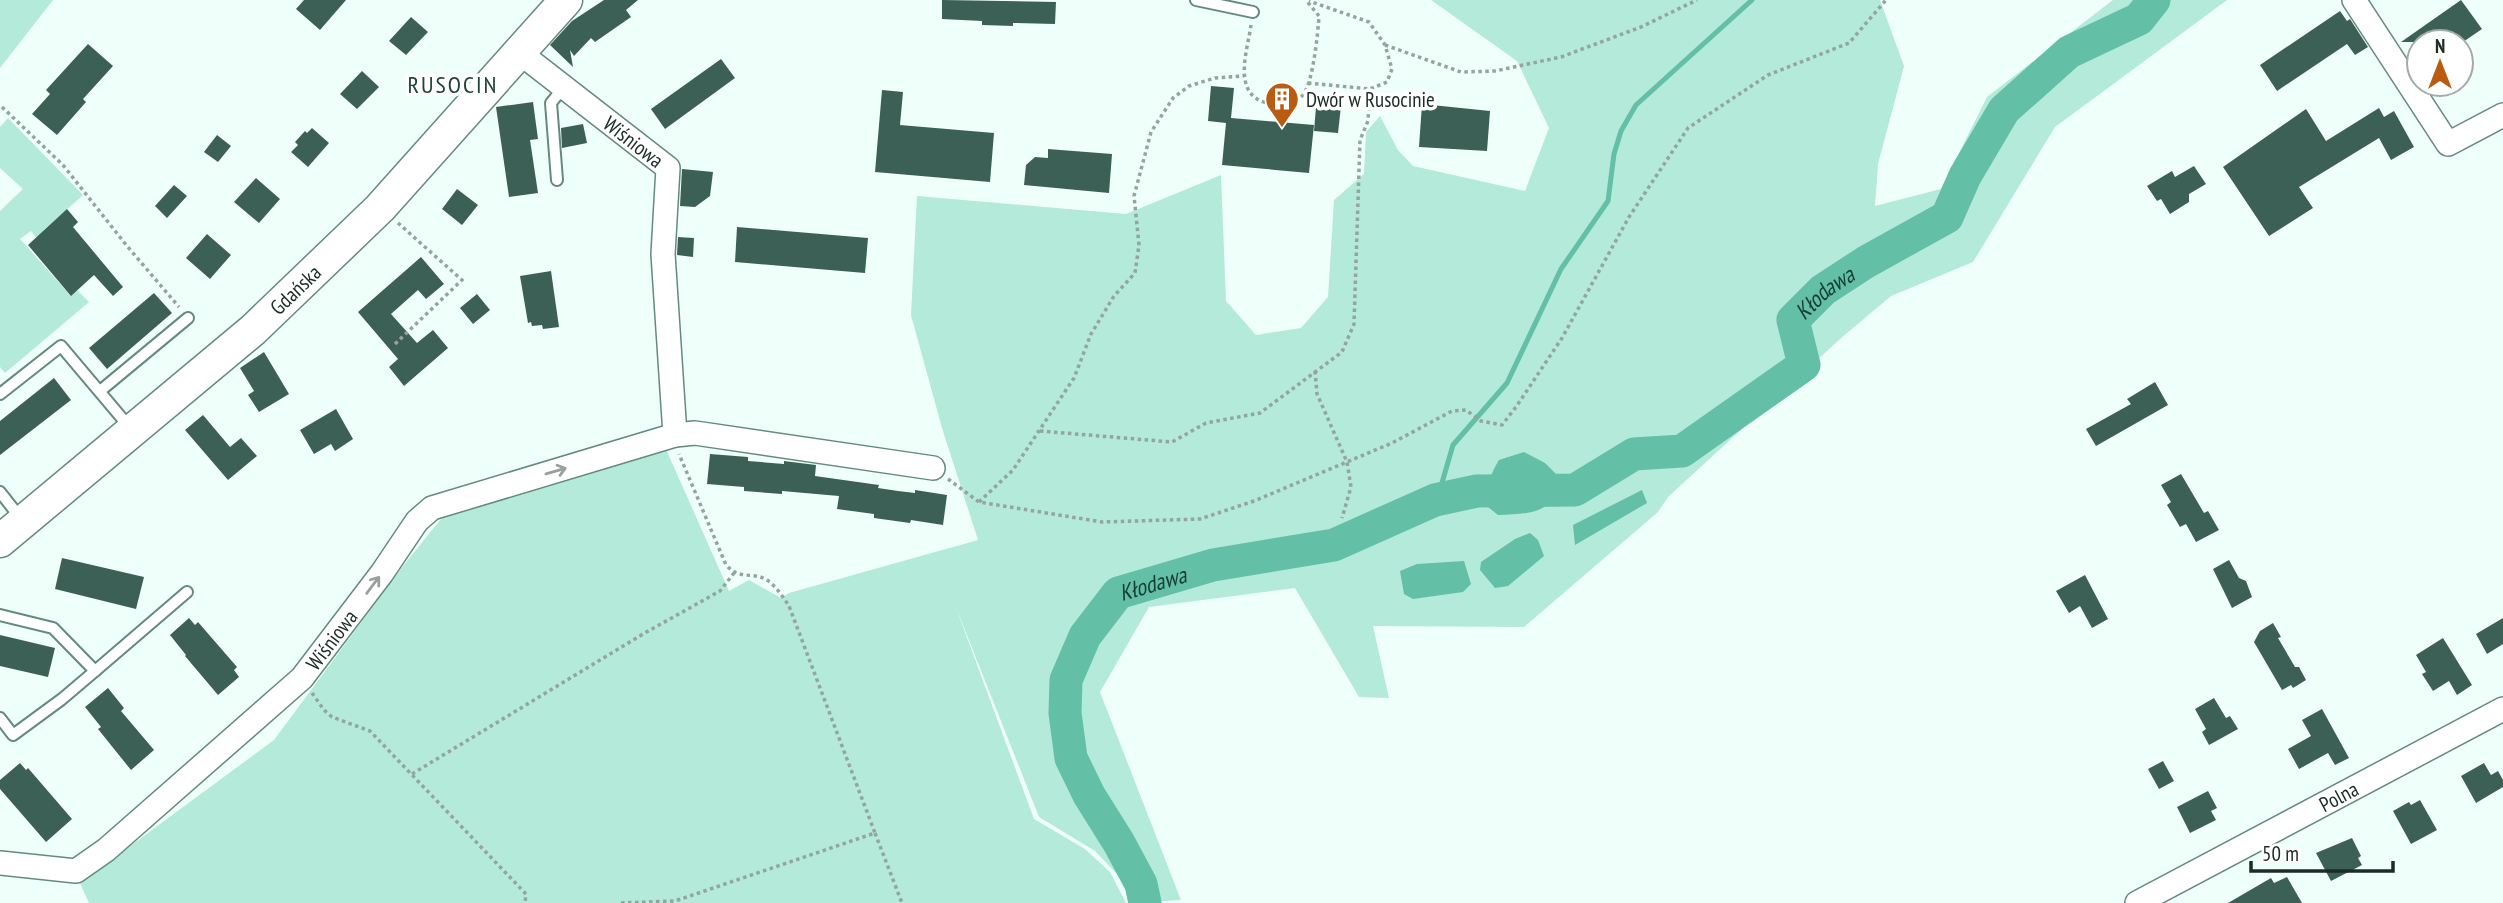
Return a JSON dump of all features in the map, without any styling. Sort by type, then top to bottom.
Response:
[{"type":"street","points":[[2354,0],[2448,144],[2503,115]]},
{"type":"street","name":"Gdańska","points":[[12,532],[253,330],[380,208],[566,2]]},
{"type":"street","name":"Wiśniowa","points":[[520,53],[668,168],[663,254],[675,435]]},
{"type":"street","name":"Wiśniowa","points":[[0,863],[76,871],[106,850],[302,678],[382,573],[417,521],[432,508],[675,435],[695,433],[933,468]]},
{"type":"street","name":"Polna","points":[[2137,903],[2503,709]]},
{"type":"lane","points":[[1196,0],[1253,12]]},
{"type":"lane","points":[[557,180],[551,103],[563,88]]},
{"type":"lane","points":[[100,391],[188,318]]},
{"type":"lane","points":[[0,394],[61,346],[133,432]]},
{"type":"lane","points":[[0,492],[12,532]]},
{"type":"lane","points":[[0,719],[13,734],[62,699],[187,592]]},
{"type":"lane","points":[[0,615],[53,628],[95,671]]},
{"type":"path","points":[[1253,12],[1244,76],[1247,90],[1261,101],[1289,105],[1303,96],[1308,83],[1319,16],[1307,0]]},
{"type":"path","points":[[1307,0],[1369,22],[1385,45],[1392,69],[1387,82],[1370,89],[1308,83]]},
{"type":"path","points":[[1385,45],[1461,72],[1495,71],[1561,57],[1641,27],[1697,0]]},
{"type":"path","points":[[933,468],[979,502],[1102,522],[1200,519],[1254,501],[1348,462],[1392,443],[1452,411],[1466,410],[1481,421],[1502,425],[1562,338],[1629,218],[1688,128],[1768,75],[1849,43],[1886,0]]},
{"type":"path","points":[[979,502],[1013,470],[1040,431],[1074,378],[1091,334],[1114,296],[1135,273],[1139,245],[1135,196],[1151,132],[1173,98],[1189,86],[1215,78],[1244,76]]},
{"type":"path","points":[[1040,431],[1172,442],[1206,423],[1260,413],[1342,352],[1354,324],[1360,140],[1368,121],[1370,89]]},
{"type":"path","points":[[2,107],[63,164],[188,318]]},
{"type":"path","points":[[380,208],[462,280],[395,344]]},
{"type":"path","points":[[1315,371],[1317,394],[1348,462],[1350,487],[1342,518]]},
{"type":"path","points":[[675,435],[675,446],[726,565],[734,573],[766,579],[789,606],[902,903]]},
{"type":"path","points":[[412,774],[643,634],[720,591],[734,573]]},
{"type":"path","points":[[302,678],[332,717],[370,731],[526,894],[525,903]]},
{"type":"path","points":[[621,903],[675,901],[875,833]]},
{"type":"shaded area","points":[[0,0],[53,0],[0,68]]},
{"type":"shaded area","points":[[1431,0],[1880,0],[1904,66],[1878,164],[1875,206],[1941,189],[1987,97],[2113,0],[2227,0],[2055,127],[1973,262],[1891,296],[1840,339],[1668,497],[1658,512],[1524,627],[1373,626],[1389,698],[1359,697],[1295,588],[1149,607],[1100,692],[1181,900],[1132,903],[1118,875],[1095,851],[1039,817],[955,605],[1034,819],[1085,849],[1110,872],[1126,903],[89,903],[80,883],[274,740],[441,519],[665,447],[729,591],[749,580],[781,598],[789,593],[978,540],[942,428],[911,315],[917,196],[1126,214],[1221,175],[1226,301],[1256,335],[1301,328],[1328,297],[1334,200],[1364,174],[1366,132],[1380,116],[1398,150],[1413,166],[1525,191],[1549,128],[1517,61]]},
{"type":"shaded area","points":[[8,118],[83,195],[44,230],[56,264],[31,231],[20,239],[70,295],[77,290],[89,302],[5,373],[0,367],[0,211],[23,189],[0,168],[0,127]]},
{"type":"shaded area","points":[[1524,452],[1545,463],[1564,482],[1553,501],[1538,510],[1498,515],[1488,507],[1488,488],[1493,471],[1499,460]]},
{"type":"shaded area","points":[[1642,490],[1647,503],[1575,545],[1573,525]]},
{"type":"shaded area","points":[[1530,533],[1538,540],[1544,556],[1508,586],[1495,588],[1480,570],[1481,562],[1515,539]]},
{"type":"shaded area","points":[[1464,561],[1471,584],[1463,592],[1413,599],[1404,594],[1400,571],[1417,564]]},
{"type":"building","points":[[304,0],[346,0],[320,30],[296,9]]},
{"type":"building","points":[[604,0],[638,0],[626,10],[631,17],[595,42],[591,38],[574,56],[570,50],[573,67],[550,45],[572,21]]},
{"type":"building","points":[[942,0],[1056,2],[1055,24],[982,25],[982,21],[942,19]]},
{"type":"building","points":[[2461,0],[2482,29],[2475,34],[2475,28],[2421,28]]},
{"type":"building","points":[[2340,11],[2347,21],[2350,19],[2368,47],[2355,55],[2347,44],[2277,91],[2260,65]]},
{"type":"building","points":[[411,17],[428,32],[406,55],[389,41]]},
{"type":"building","points":[[88,44],[113,66],[83,99],[86,102],[57,135],[32,114],[50,94],[46,90]]},
{"type":"building","points":[[721,59],[735,78],[665,129],[651,109]]},
{"type":"building","points":[[362,71],[379,87],[357,109],[340,94]]},
{"type":"building","name":"Dwór w Rusocinie","points":[[1211,86],[1234,88],[1231,118],[1314,125],[1309,173],[1222,165],[1226,123],[1208,121]]},
{"type":"building","points":[[882,90],[903,92],[900,125],[994,133],[990,182],[875,172]]},
{"type":"building","points":[[1317,95],[1342,97],[1338,133],[1314,131]]},
{"type":"building","points":[[533,102],[538,139],[530,140],[538,193],[509,197],[496,107]]},
{"type":"building","points":[[1422,104],[1490,111],[1487,151],[1419,147]]},
{"type":"building","points":[[2379,108],[2384,117],[2394,111],[2414,147],[2391,160],[2379,138],[2299,187],[2313,208],[2269,236],[2223,167],[2306,109],[2326,141]]},
{"type":"building","points":[[583,124],[587,143],[562,148],[561,128]]},
{"type":"building","points":[[312,128],[329,143],[308,167],[291,152],[298,145],[295,142],[305,131],[307,133]]},
{"type":"building","points":[[217,135],[231,146],[218,162],[204,152]]},
{"type":"building","points":[[1048,149],[1112,154],[1109,193],[1024,185],[1026,165],[1035,157],[1048,158]]},
{"type":"building","points":[[2194,166],[2206,184],[2189,194],[2189,202],[2170,214],[2161,199],[2157,201],[2147,186],[2172,171],[2175,177]]},
{"type":"building","points":[[682,169],[713,172],[710,196],[695,207],[680,206]]},
{"type":"building","points":[[256,178],[280,199],[259,223],[234,202]]},
{"type":"building","points":[[174,185],[187,196],[167,218],[155,206]]},
{"type":"building","points":[[457,189],[478,205],[462,225],[442,209]]},
{"type":"building","points":[[67,209],[78,222],[73,227],[123,287],[113,296],[94,275],[71,296],[28,245]]},
{"type":"building","points":[[737,227],[868,238],[865,273],[735,262]]},
{"type":"building","points":[[207,234],[231,255],[210,279],[186,258]]},
{"type":"building","points":[[678,237],[694,238],[693,257],[677,255]]},
{"type":"building","points":[[421,257],[444,284],[426,299],[418,290],[391,314],[417,343],[433,330],[448,348],[404,386],[389,367],[398,359],[358,312]]},
{"type":"building","points":[[551,271],[559,327],[543,329],[542,325],[532,326],[531,322],[528,323],[520,276]]},
{"type":"building","points":[[154,293],[172,313],[107,369],[89,348]]},
{"type":"building","points":[[477,294],[490,310],[473,324],[460,308]]},
{"type":"building","points":[[264,352],[289,394],[259,412],[248,395],[254,391],[240,368]]},
{"type":"building","points":[[54,378],[71,400],[0,455],[0,421]]},
{"type":"building","points":[[2155,382],[2168,405],[2096,446],[2086,429],[2131,404],[2127,399]]},
{"type":"building","points":[[336,409],[353,439],[335,451],[331,444],[314,454],[300,430]]},
{"type":"building","points":[[203,415],[230,447],[241,438],[257,456],[228,480],[185,430]]},
{"type":"building","points":[[710,454],[748,457],[748,461],[784,464],[784,461],[816,465],[815,476],[879,485],[878,488],[898,491],[915,493],[915,490],[947,495],[943,525],[874,518],[874,514],[837,509],[839,496],[744,491],[744,487],[707,484]]},
{"type":"building","points":[[2181,474],[2204,513],[2208,511],[2219,530],[2196,542],[2186,524],[2180,527],[2167,505],[2171,502],[2161,485]]},
{"type":"building","points":[[62,558],[144,577],[136,609],[55,589]]},
{"type":"building","points":[[2229,560],[2239,578],[2246,581],[2252,597],[2232,608],[2213,569]]},
{"type":"building","points":[[2085,575],[2108,619],[2092,628],[2080,606],[2069,613],[2056,591]]},
{"type":"building","points":[[189,618],[195,625],[198,622],[237,667],[234,670],[239,677],[218,695],[170,635]]},
{"type":"building","points":[[2503,618],[2503,644],[2487,654],[2476,634]]},
{"type":"building","points":[[2273,623],[2281,637],[2278,638],[2306,680],[2293,688],[2291,685],[2282,690],[2254,642],[2260,631]]},
{"type":"building","points":[[0,635],[55,648],[48,677],[0,666]]},
{"type":"building","points":[[2443,638],[2472,685],[2457,695],[2449,681],[2433,691],[2422,674],[2426,672],[2416,655]]},
{"type":"building","points":[[108,688],[124,708],[121,711],[154,750],[131,770],[98,729],[101,727],[85,707]]},
{"type":"building","points":[[2214,698],[2226,718],[2230,716],[2238,729],[2209,745],[2202,732],[2206,729],[2195,709]]},
{"type":"building","points":[[2322,709],[2349,758],[2335,765],[2328,753],[2299,769],[2288,749],[2311,736],[2302,720]]},
{"type":"building","points":[[2163,761],[2174,781],[2159,789],[2148,769]]},
{"type":"building","points":[[20,763],[26,770],[28,768],[72,819],[46,842],[0,789],[0,780]]},
{"type":"building","points":[[2484,763],[2491,775],[2498,771],[2503,787],[2476,803],[2461,776]]},
{"type":"building","points":[[2208,791],[2217,808],[2211,811],[2216,820],[2190,833],[2177,807]]},
{"type":"building","points":[[2420,800],[2437,830],[2411,844],[2393,811],[2409,802],[2411,805]]},
{"type":"building","points":[[2352,838],[2361,856],[2358,858],[2362,865],[2331,881],[2316,853]]},
{"type":"building","points":[[2287,877],[2302,903],[2228,903],[2271,878],[2274,883]]},
{"type":"waterway","name":"Kłodawa","points":[[1435,500],[1453,445],[1507,383],[1561,269],[1608,201],[1614,154],[1621,131],[1636,105],[1752,0]]},
{"type":"waterway","name":"Kłodawa","points":[[1145,903],[1141,884],[1089,795],[1071,758],[1065,713],[1066,680],[1085,636],[1118,593],[1213,565],[1334,545],[1435,500],[1477,491],[1575,490],[1634,454],[1682,451],[1804,365],[1793,320],[1823,290],[1866,262],[1947,217],[1965,176],[2004,110],[2069,52],[2139,19],[2154,0]]},
{"type":"place","name":"Dwór w Rusocinie","points":[[1282,129]]},
{"type":"district","name":"RUSOCIN","points":[[453,84]]}]
